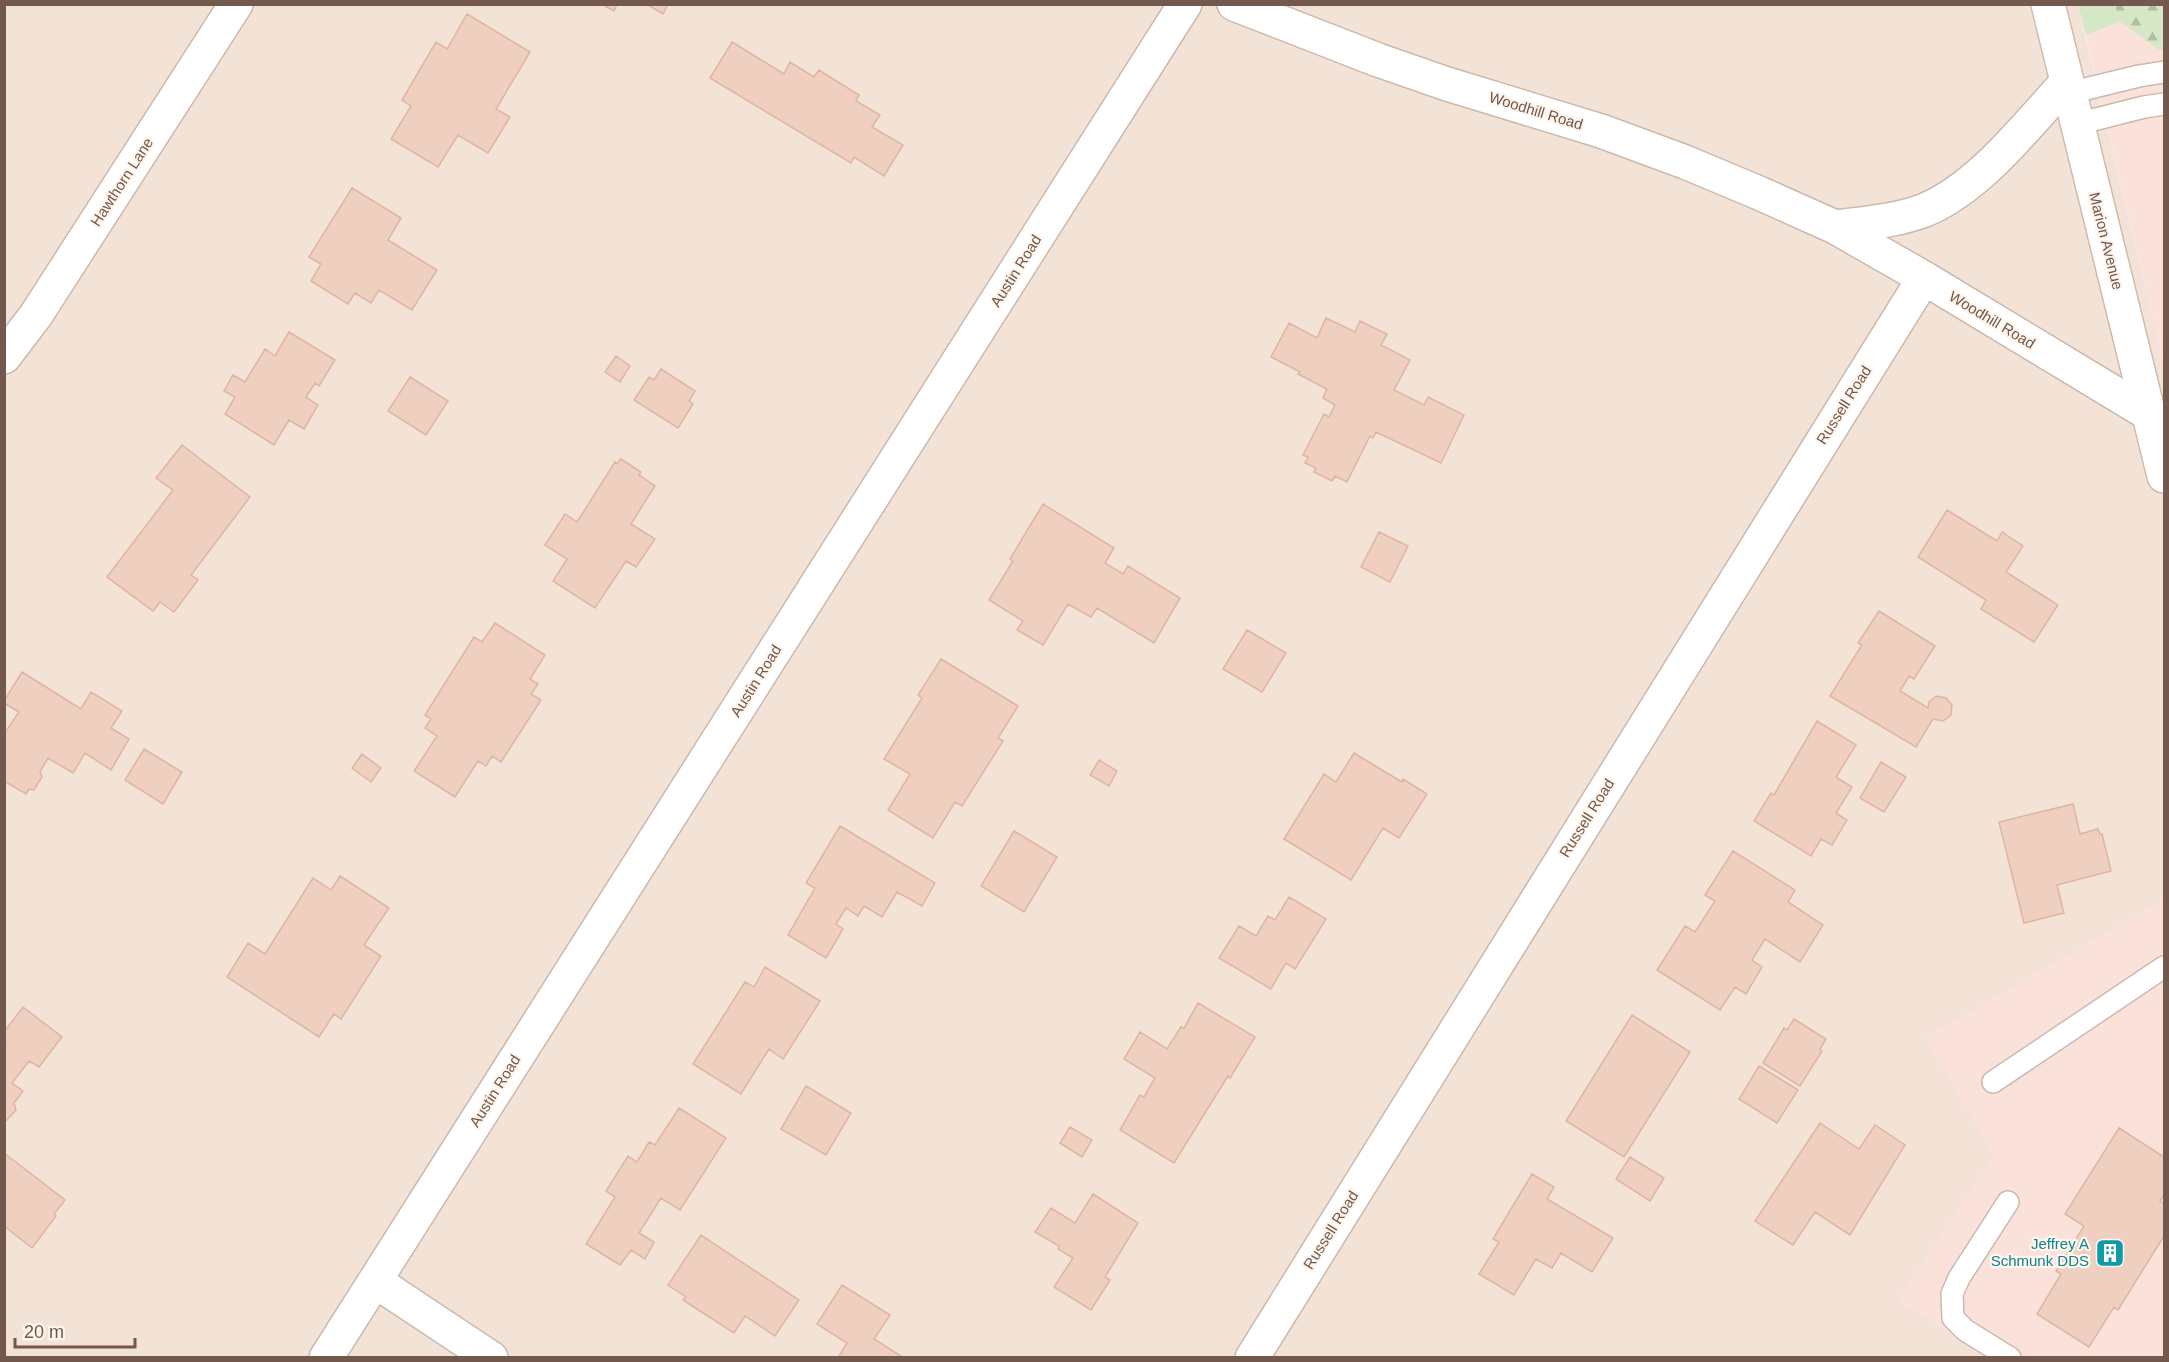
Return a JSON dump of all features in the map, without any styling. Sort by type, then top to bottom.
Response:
[{"type":"street","name":"Hawthorn Lane","points":[[4,357],[36,315],[236,4]]},
{"type":"street","name":"Austin Road","points":[[326,1358],[1185,4]]},
{"type":"street","name":"Woodhill Road","points":[[1234,4],[1388,64],[1601,131],[1685,162],[1835,227],[2149,414]]},
{"type":"street","name":"Marion Avenue","points":[[2048,4],[2164,477]]},
{"type":"street","points":[[1835,227],[1898,217],[1924,210],[1962,190],[1999,155],[2071,100]]},
{"type":"street","name":"Russell Road","points":[[1252,1358],[1924,278]]},
{"type":"street","points":[[375,1281],[491,1358]]},
{"type":"lane","points":[[2071,100],[2139,76],[2164,72]]},
{"type":"lane","points":[[2071,100],[2164,104]]},
{"type":"lane","points":[[1993,1082],[2164,967]]},
{"type":"lane","points":[[2008,1202],[1959,1278],[1952,1294],[1953,1318],[1965,1330],[2010,1358]]},
{"type":"shaded area","points":[[5,5],[2078,5],[2164,367],[2164,900],[1926,1038],[1994,1155],[1899,1300],[1986,1357],[5,1358]]},
{"type":"shaded area","points":[[2120,22],[2159,50],[2164,50],[2164,367],[2086,35]]},
{"type":"shaded area","points":[[2164,900],[2164,1357],[1986,1357],[1899,1300],[1994,1155],[1925,1038]]},
{"type":"green space","points":[[2078,5],[2115,5],[2120,22],[2086,35]]},
{"type":"green space","points":[[2115,5],[2164,5],[2164,50],[2159,50],[2120,22]]},
{"type":"building","points":[[601,4],[617,4],[614,11]]},
{"type":"building","points":[[646,4],[668,4],[663,14]]},
{"type":"building","points":[[467,14],[530,52],[496,109],[510,117],[488,153],[458,135],[438,167],[391,139],[411,106],[402,100],[436,42],[447,49]]},
{"type":"building","points":[[732,42],[784,74],[790,62],[814,77],[819,70],[859,95],[856,101],[880,115],[872,127],[903,145],[884,176],[854,157],[851,163],[710,78]]},
{"type":"building","points":[[352,188],[401,218],[388,240],[437,270],[412,310],[379,290],[371,303],[355,293],[348,304],[311,281],[321,264],[309,257]]},
{"type":"building","points":[[1326,318],[1355,332],[1360,321],[1387,334],[1381,345],[1410,360],[1394,390],[1424,405],[1428,397],[1464,415],[1441,463],[1376,432],[1373,438],[1370,436],[1347,482],[1335,476],[1332,481],[1314,472],[1316,468],[1305,463],[1308,457],[1303,455],[1324,414],[1329,417],[1335,405],[1323,398],[1327,389],[1271,357],[1289,323],[1317,338]]},
{"type":"building","points":[[289,332],[335,360],[319,386],[315,383],[306,397],[318,405],[304,429],[289,420],[274,445],[225,414],[235,397],[224,391],[233,375],[245,382],[265,349],[275,356]]},
{"type":"building","points":[[616,356],[630,366],[620,382],[605,372]]},
{"type":"building","points":[[661,369],[695,391],[689,401],[693,404],[678,428],[634,400],[649,377],[654,380]]},
{"type":"building","points":[[410,377],[448,401],[426,435],[388,411]]},
{"type":"building","points":[[182,445],[250,497],[191,575],[198,580],[174,612],[160,602],[153,611],[107,577],[173,490],[156,478]]},
{"type":"building","points":[[621,459],[641,472],[639,475],[655,486],[631,524],[655,539],[636,567],[626,561],[595,608],[553,581],[567,559],[545,545],[565,514],[577,522],[615,462],[617,464]]},
{"type":"building","points":[[1043,504],[1114,548],[1105,563],[1123,574],[1128,566],[1180,598],[1154,643],[1097,608],[1091,617],[1068,604],[1043,645],[1017,630],[1023,621],[989,600]]},
{"type":"building","points":[[1947,510],[1997,541],[2002,532],[2023,546],[2006,572],[2058,605],[2034,642],[1981,609],[1986,600],[1918,557]]},
{"type":"building","points":[[1379,532],[1408,546],[1390,582],[1361,567]]},
{"type":"building","points":[[1879,611],[1935,646],[1914,679],[1909,676],[1900,691],[1928,708],[1929,702],[1936,696],[1946,698],[1952,705],[1951,715],[1943,721],[1933,719],[1916,747],[1830,696],[1862,645],[1858,643]]},
{"type":"building","points":[[495,623],[545,655],[530,679],[538,684],[531,694],[541,700],[501,762],[492,756],[486,766],[478,761],[455,797],[414,771],[437,736],[425,728],[431,719],[425,715],[474,637],[482,642]]},
{"type":"building","points":[[1247,630],[1286,653],[1262,692],[1223,669]]},
{"type":"building","points":[[941,659],[1018,706],[998,738],[1003,741],[962,806],[955,802],[933,838],[888,810],[910,774],[884,759],[922,698],[918,695]]},
{"type":"building","points":[[22,672],[81,709],[91,692],[122,711],[111,728],[129,739],[111,770],[85,753],[73,773],[48,758],[40,772],[42,777],[34,790],[29,789],[26,794],[4,781],[4,734],[19,712],[4,701]]},
{"type":"building","points":[[1817,721],[1856,745],[1836,777],[1852,787],[1836,813],[1847,820],[1832,845],[1821,839],[1811,856],[1754,821],[1771,793],[1774,795]]},
{"type":"building","points":[[144,749],[182,772],[163,804],[125,780]]},
{"type":"building","points":[[1354,753],[1427,794],[1399,838],[1383,828],[1351,880],[1284,839],[1324,774],[1336,782]]},
{"type":"building","points":[[362,754],[381,768],[371,782],[352,768]]},
{"type":"building","points":[[1099,760],[1117,771],[1109,786],[1090,775]]},
{"type":"building","points":[[1881,762],[1906,777],[1884,812],[1860,798]]},
{"type":"building","points":[[2073,804],[2080,834],[2098,829],[2102,834],[2111,871],[2057,885],[2064,913],[2024,923],[1999,822]]},
{"type":"building","points":[[840,826],[935,883],[922,906],[897,892],[882,917],[864,906],[858,916],[846,908],[836,924],[843,929],[826,958],[788,935],[815,888],[806,883]]},
{"type":"building","points":[[1014,831],[1057,857],[1024,912],[981,886]]},
{"type":"building","points":[[1733,851],[1795,890],[1788,902],[1823,925],[1800,962],[1765,939],[1752,960],[1762,967],[1746,994],[1735,987],[1720,1010],[1657,970],[1685,926],[1695,932],[1715,901],[1705,895]]},
{"type":"building","points":[[340,876],[389,908],[364,945],[381,956],[341,1019],[334,1014],[319,1037],[227,977],[248,943],[265,954],[313,878],[331,890]]},
{"type":"building","points":[[1289,897],[1326,919],[1295,969],[1286,963],[1271,989],[1219,958],[1239,926],[1256,936],[1268,916],[1275,920]]},
{"type":"building","points":[[765,967],[820,1001],[783,1059],[769,1049],[741,1094],[693,1064],[745,982],[754,987]]},
{"type":"building","points":[[1198,1003],[1255,1037],[1174,1163],[1120,1130],[1140,1095],[1144,1097],[1155,1078],[1124,1059],[1140,1032],[1167,1049],[1181,1027],[1184,1028]]},
{"type":"building","points":[[23,1007],[62,1037],[39,1067],[29,1061],[12,1083],[23,1091],[14,1103],[16,1110],[4,1123],[4,1045],[6,1042],[4,1032]]},
{"type":"building","points":[[1632,1015],[1690,1052],[1624,1157],[1566,1121]]},
{"type":"building","points":[[1794,1019],[1826,1039],[1820,1049],[1822,1051],[1800,1086],[1763,1063],[1784,1028],[1787,1030]]},
{"type":"building","points":[[1759,1066],[1798,1090],[1777,1123],[1739,1099]]},
{"type":"building","points":[[806,1086],[851,1113],[826,1155],[781,1129]]},
{"type":"building","points":[[679,1108],[726,1138],[680,1210],[661,1198],[639,1233],[654,1242],[645,1259],[631,1250],[620,1265],[586,1244],[615,1197],[606,1191],[628,1156],[637,1162],[649,1142],[655,1145]]},
{"type":"building","points":[[1820,1123],[1859,1149],[1875,1125],[1905,1145],[1850,1235],[1815,1212],[1793,1245],[1755,1221]]},
{"type":"building","points":[[1070,1127],[1092,1140],[1082,1157],[1060,1143]]},
{"type":"building","name":"Jeffrey A Schmunk DDS","points":[[2119,1128],[2164,1157],[2164,1195],[2160,1201],[2164,1204],[2164,1236],[2118,1310],[2114,1307],[2089,1347],[2037,1314],[2061,1274],[2056,1271],[2084,1226],[2065,1214]]},
{"type":"building","points":[[4,1153],[65,1200],[32,1248],[4,1226]]},
{"type":"building","points":[[1630,1157],[1664,1178],[1650,1201],[1616,1179]]},
{"type":"building","points":[[1532,1174],[1554,1187],[1547,1199],[1613,1238],[1592,1272],[1561,1253],[1552,1268],[1536,1259],[1514,1295],[1479,1274],[1499,1242],[1493,1239]]},
{"type":"building","points":[[1093,1194],[1138,1223],[1105,1277],[1110,1280],[1091,1310],[1054,1287],[1073,1258],[1058,1249],[1059,1246],[1035,1232],[1051,1208],[1075,1223]]},
{"type":"building","points":[[701,1235],[799,1300],[775,1336],[745,1316],[734,1333],[683,1300],[686,1297],[668,1285]]},
{"type":"building","points":[[842,1285],[890,1315],[874,1339],[904,1358],[838,1358],[847,1343],[817,1324]]},
{"type":"place","name":"Jeffrey A Schmunk DDS","points":[[2110,1253]]}]
